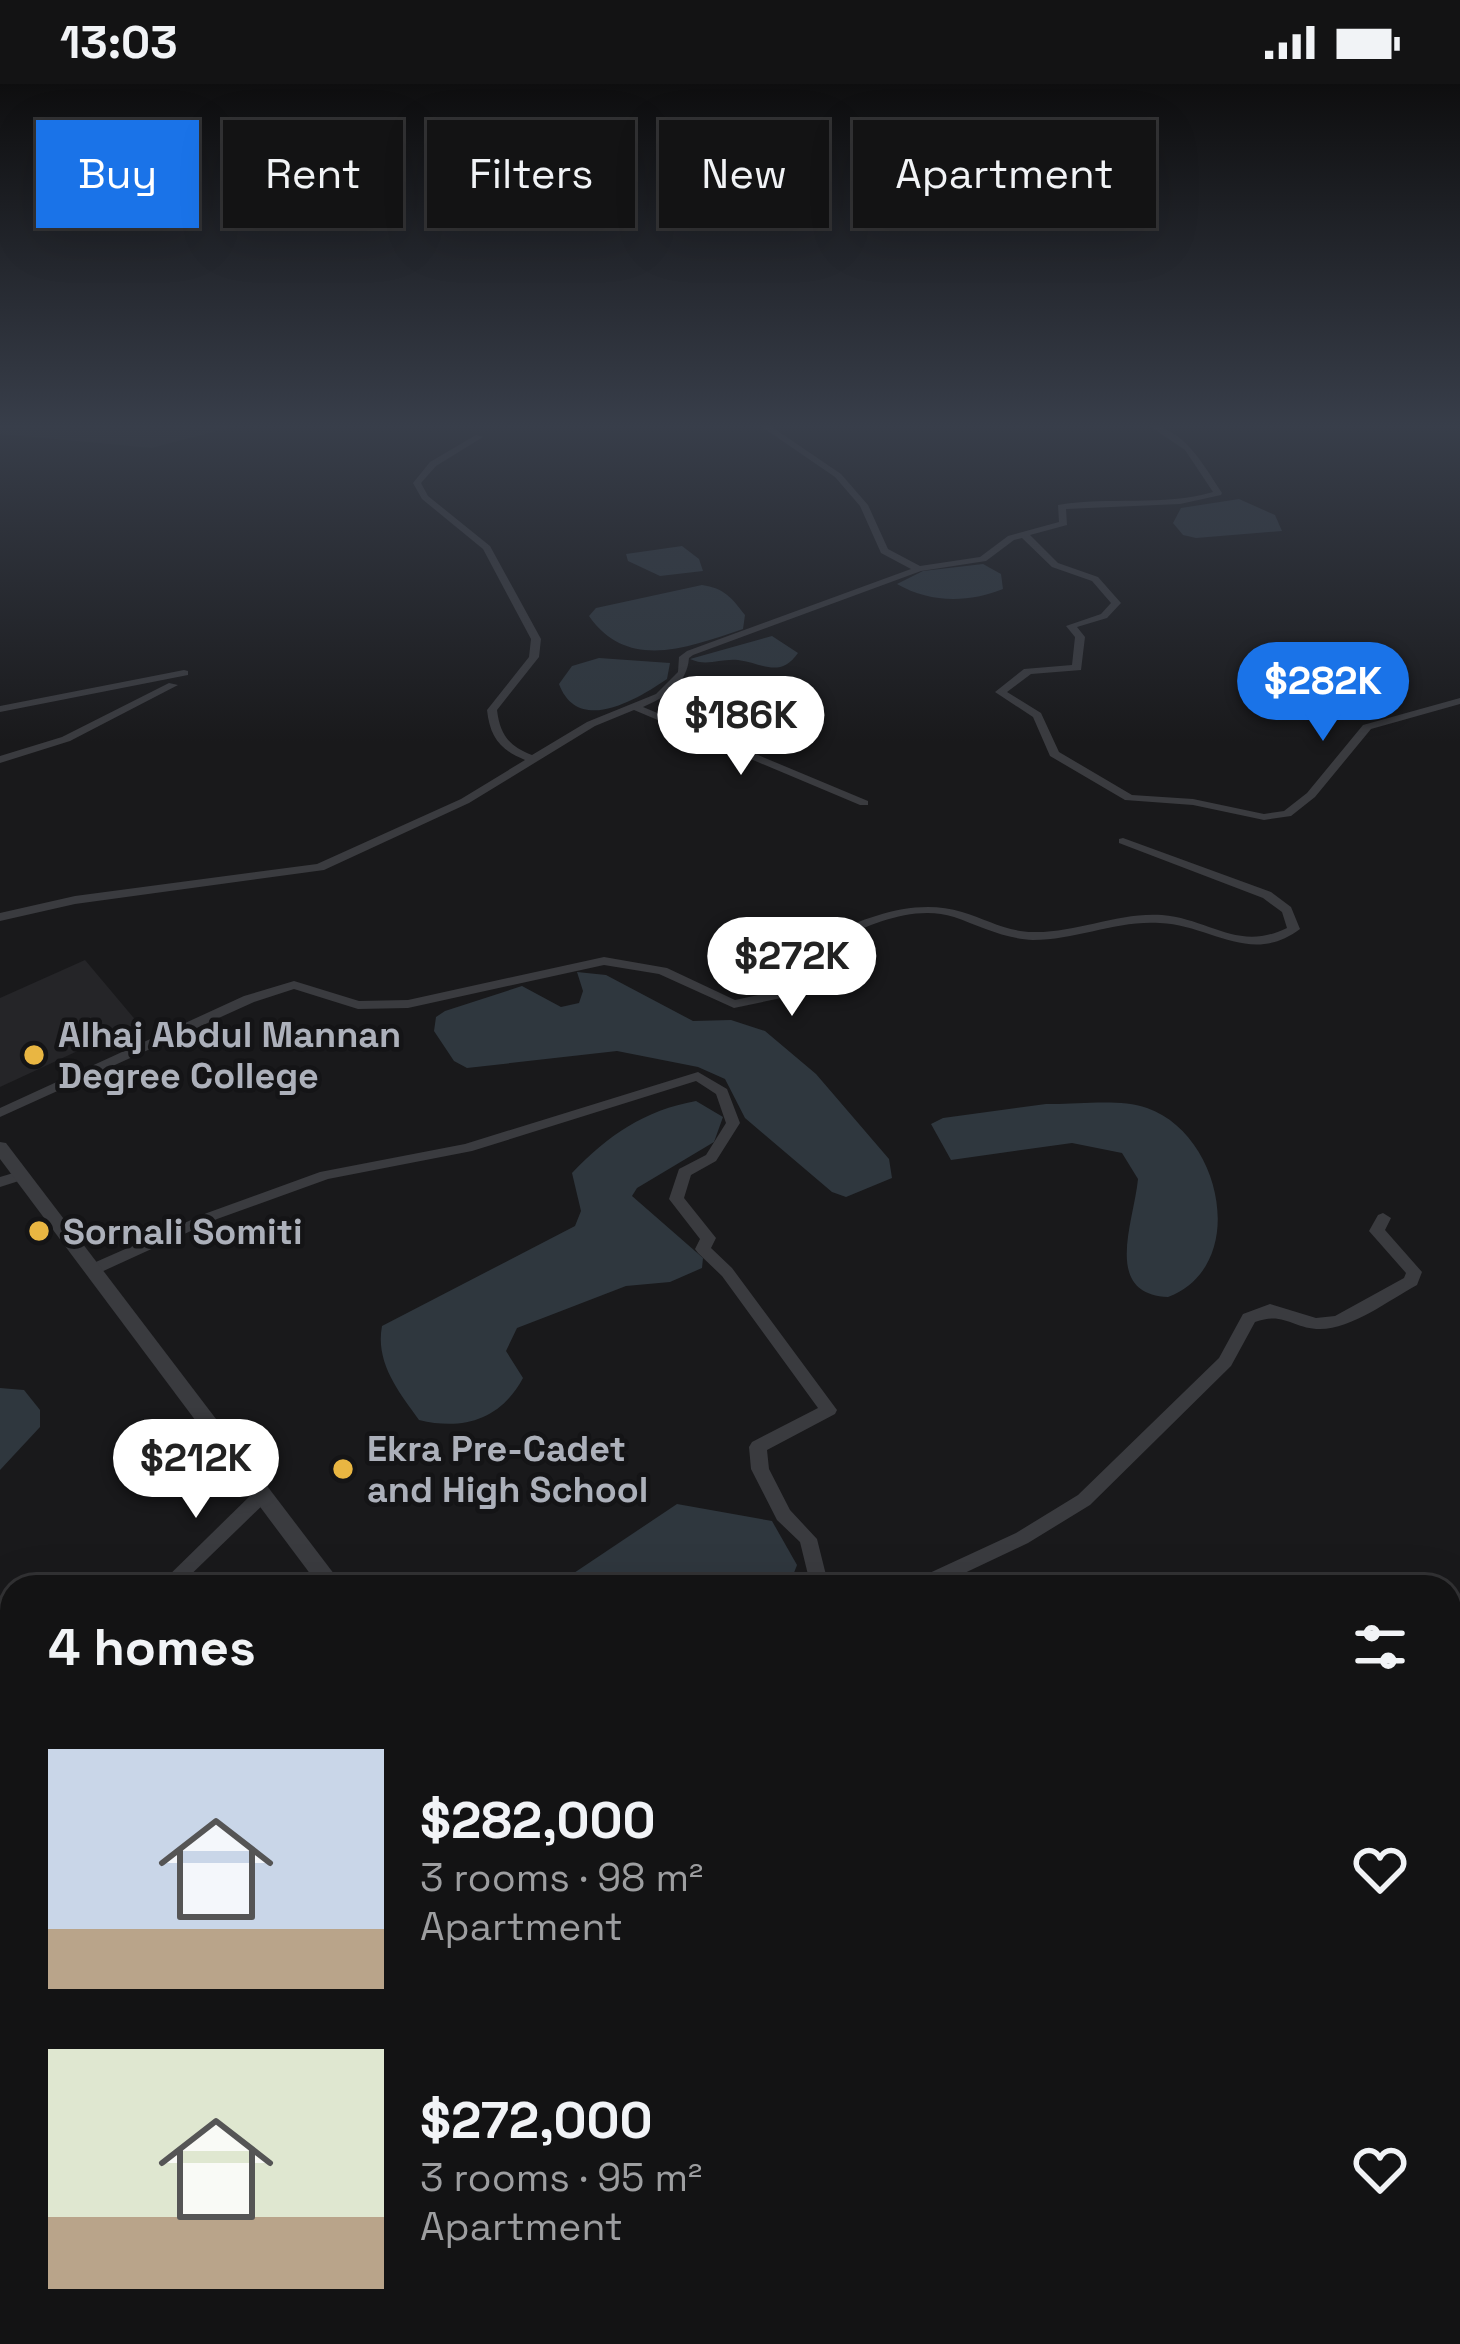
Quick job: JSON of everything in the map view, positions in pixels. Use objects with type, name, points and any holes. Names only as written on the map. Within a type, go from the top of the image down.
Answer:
[{"type":"street","points":[[466,530],[487,548],[536,639],[534,657],[492,710],[494,731],[503,747],[530,758]]},
{"type":"street","points":[[878,530],[884,550],[919,569]]},
{"type":"street","points":[[0,917],[98,897],[320,867],[445,812],[530,758],[635,706],[674,682],[690,652],[919,569],[983,559],[1039,530]]},
{"type":"street","points":[[1024,535],[1055,565],[1095,579],[1116,603],[1104,616],[1071,626],[1080,637],[1077,668],[1020,674],[1003,685],[1001,696],[1036,715],[1054,754],[1129,798],[1165,798],[1264,817],[1287,814],[1311,795],[1367,727],[1460,701]]},
{"type":"street","points":[[0,709],[184,673]]},
{"type":"street","points":[[0,760],[66,739],[173,686]]},
{"type":"street","points":[[635,706],[864,803]]},
{"type":"street","points":[[0,1112],[249,999],[294,986],[358,1005],[408,1004],[604,961],[662,971],[734,1004],[814,987],[844,965],[832,938],[923,910],[954,913],[1025,936],[1063,933],[1116,918],[1170,919],[1246,944],[1274,942],[1294,929],[1287,910],[1267,895],[1123,841]]},
{"type":"street","points":[[94,1270],[212,1216],[325,1175],[467,1148],[698,1076],[722,1093],[733,1123],[711,1158],[684,1172],[676,1199],[708,1238],[703,1249],[708,1257],[727,1272],[830,1410],[758,1447],[760,1469],[783,1515],[808,1539],[817,1575]]},
{"type":"street","points":[[0,1147],[10,1179],[94,1270],[324,1575]]},
{"type":"street","points":[[943,1575],[1022,1538],[1084,1500],[1225,1362],[1250,1318],[1270,1310],[1316,1324],[1339,1321],[1411,1281],[1414,1272],[1376,1231],[1383,1218]]},
{"type":"street","points":[[179,1575],[263,1494]]},
{"type":"shaded area","points":[[1179,530],[1282,531],[1196,538]]},
{"type":"shaded area","points":[[682,546],[699,559],[703,571],[660,576],[628,561],[626,554]]},
{"type":"shaded area","points":[[983,564],[1001,574],[1003,589],[949,599],[897,584],[923,571]]},
{"type":"shaded area","points":[[702,585],[731,599],[745,615],[743,629],[681,648],[641,649],[622,644],[589,616],[596,608]]},
{"type":"shaded area","points":[[772,636],[798,653],[791,661],[770,667],[738,660],[690,659]]},
{"type":"shaded area","points":[[599,658],[670,663],[667,679],[640,696],[608,708],[580,708],[559,684],[572,666]]},
{"type":"shaded area","name":"Alhaj Abdul Mannan Degree College","points":[[85,960],[138,1023],[0,1087],[0,998]]},
{"type":"shaded area","points":[[577,972],[606,975],[693,1021],[731,1020],[765,1031],[816,1074],[889,1159],[892,1178],[846,1197],[832,1192],[745,1118],[725,1079],[698,1067],[617,1051],[467,1068],[454,1061],[434,1031],[436,1017],[445,1011],[522,986],[561,1007],[579,1003],[583,991]]},
{"type":"shaded area","points":[[696,1101],[723,1117],[714,1142],[637,1188],[632,1196],[703,1258],[702,1268],[670,1282],[626,1286],[517,1328],[506,1351],[523,1378],[504,1403],[466,1422],[419,1420],[385,1365],[382,1326],[575,1226],[581,1211],[572,1173],[628,1126]]},
{"type":"shaded area","points":[[1046,1104],[1136,1105],[1173,1122],[1193,1144],[1208,1171],[1217,1230],[1210,1258],[1194,1281],[1168,1297],[1148,1293],[1135,1283],[1127,1253],[1138,1179],[1122,1153],[1072,1143],[951,1160],[931,1124],[943,1118]]},
{"type":"shaded area","points":[[0,1388],[24,1390],[40,1410],[40,1427],[0,1470]]},
{"type":"shaded area","points":[[677,1504],[772,1521],[797,1565],[793,1575],[571,1575]]},
{"type":"place","name":"Alhaj Abdul Mannan Degree College","points":[[34,1055]]},
{"type":"place","name":"Sornali Somiti","points":[[39,1231]]},
{"type":"place","name":"Ekra Pre-Cadet and High School","points":[[343,1469]]}]
